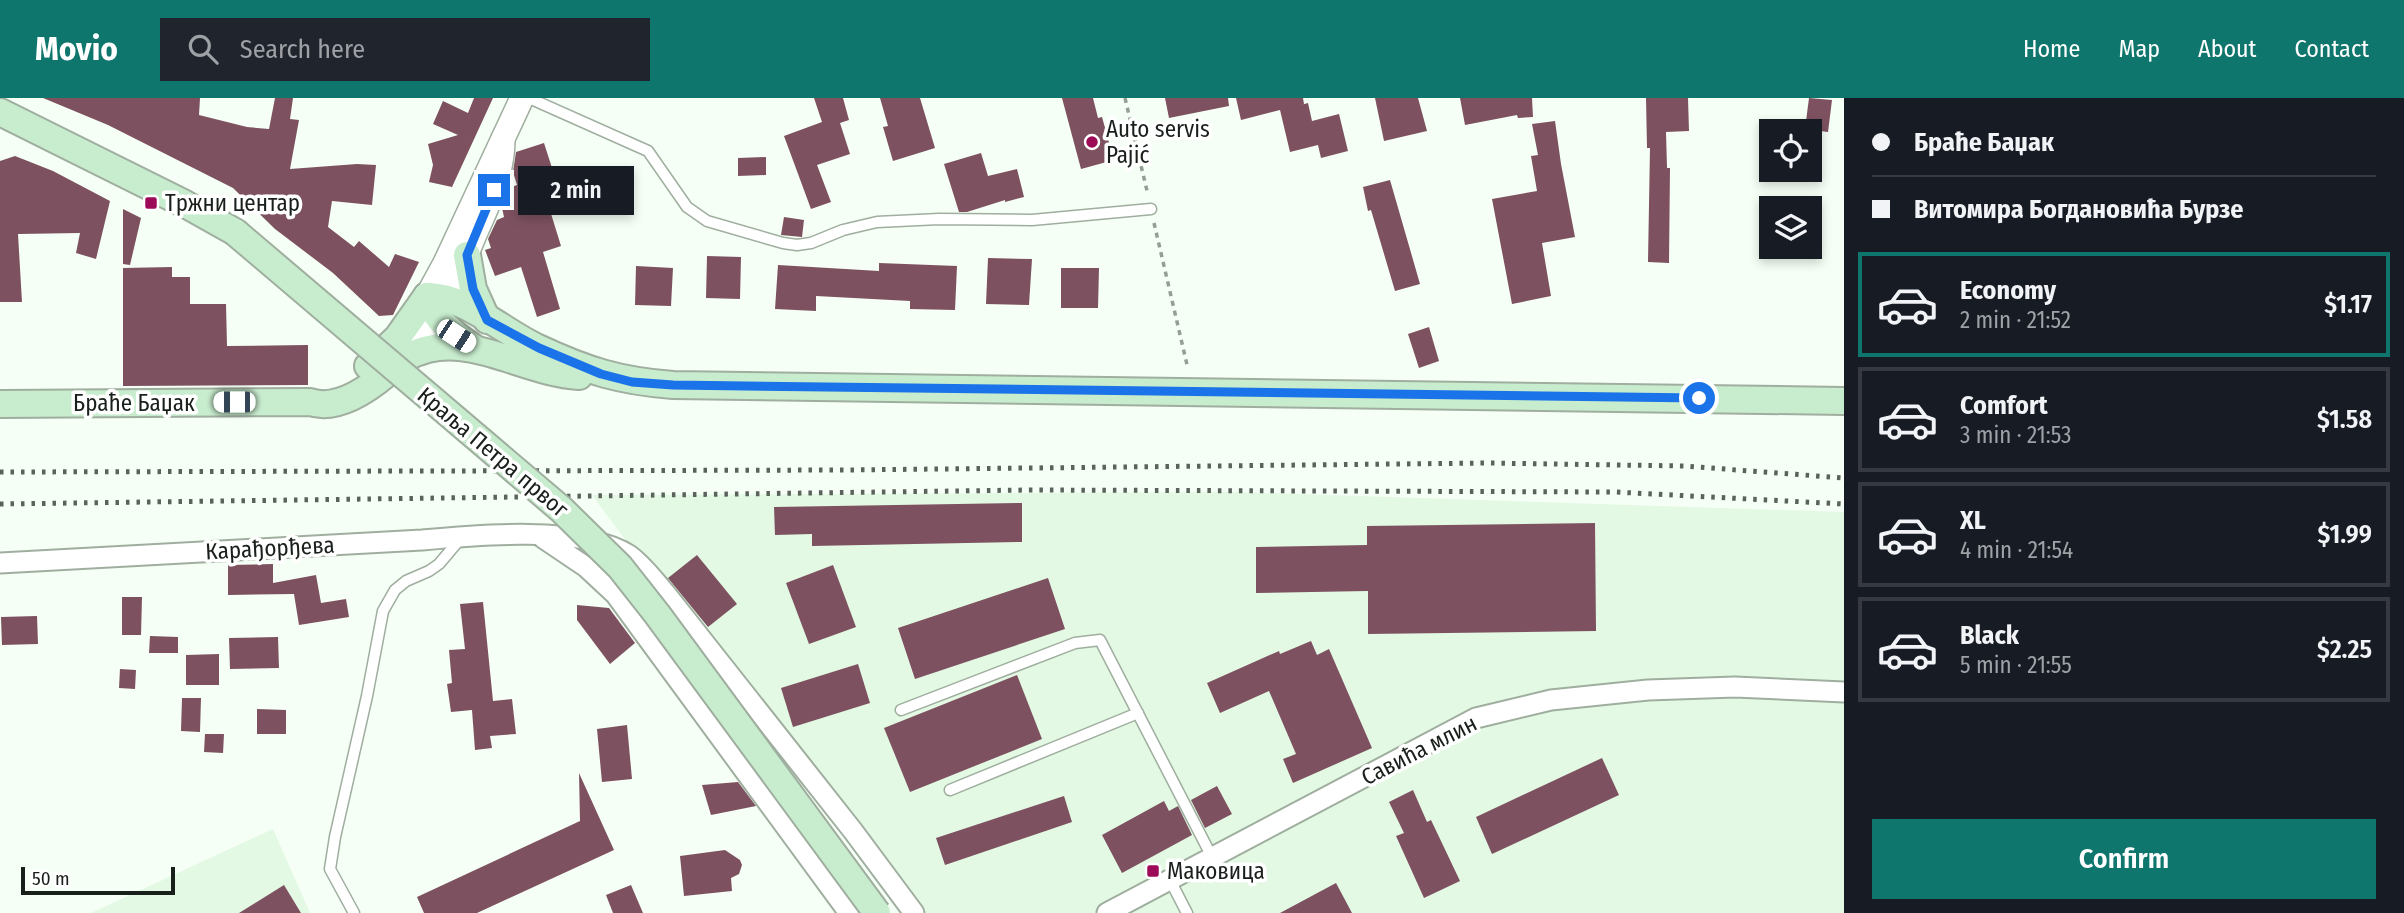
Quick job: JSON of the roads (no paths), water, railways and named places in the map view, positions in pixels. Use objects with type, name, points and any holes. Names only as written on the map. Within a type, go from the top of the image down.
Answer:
[{"type":"main road","name":"Краља Петра првог","points":[[2,109],[235,232],[562,510],[605,551],[645,598],[877,913]]},
{"type":"main road","points":[[467,255],[473,289],[487,320]]},
{"type":"main road","points":[[310,402],[361,372],[405,329],[437,304],[456,336],[477,350]]},
{"type":"main road","name":"Браће Баџак","points":[[437,304],[466,306],[539,348],[601,374],[632,382],[673,385],[1844,401]]},
{"type":"main road","name":"Браће Баџак","points":[[0,404],[324,404],[351,398],[373,385],[402,359],[442,346],[477,350],[563,375],[601,374]]},
{"type":"street","points":[[437,304],[445,263],[522,98]]},
{"type":"street","points":[[402,359],[467,255],[500,172],[503,139]]},
{"type":"street","name":"Карађорђева","points":[[0,563],[492,534],[570,538],[606,546],[639,563],[666,594],[853,831],[914,913]]},
{"type":"street","points":[[539,536],[580,562],[615,593],[849,913]]},
{"type":"street","name":"Савића млин","points":[[1107,913],[1476,718],[1551,700],[1648,690],[1735,687],[1844,692]]},
{"type":"lane","points":[[529,98],[648,151],[687,207],[707,220],[783,243],[811,243],[843,230],[877,222],[939,219],[1032,220],[1151,209]]},
{"type":"lane","points":[[354,913],[330,869],[383,611],[391,596],[406,580],[439,564],[463,536]]},
{"type":"lane","points":[[901,710],[1075,643],[1100,640],[1212,857]]},
{"type":"lane","points":[[950,790],[1138,713]]},
{"type":"lane","points":[[1170,880],[1187,913]]},
{"type":"railway","points":[[0,472],[847,470],[1487,463],[1684,466],[1844,478]]},
{"type":"railway","points":[[0,504],[1028,490],[1615,492],[1844,504]]},
{"type":"place","name":"Auto servis Pajić","points":[[1092,142]]},
{"type":"place","name":"Тржни центар","points":[[151,203]]},
{"type":"place","name":"Маковица","points":[[1153,871]]}]
